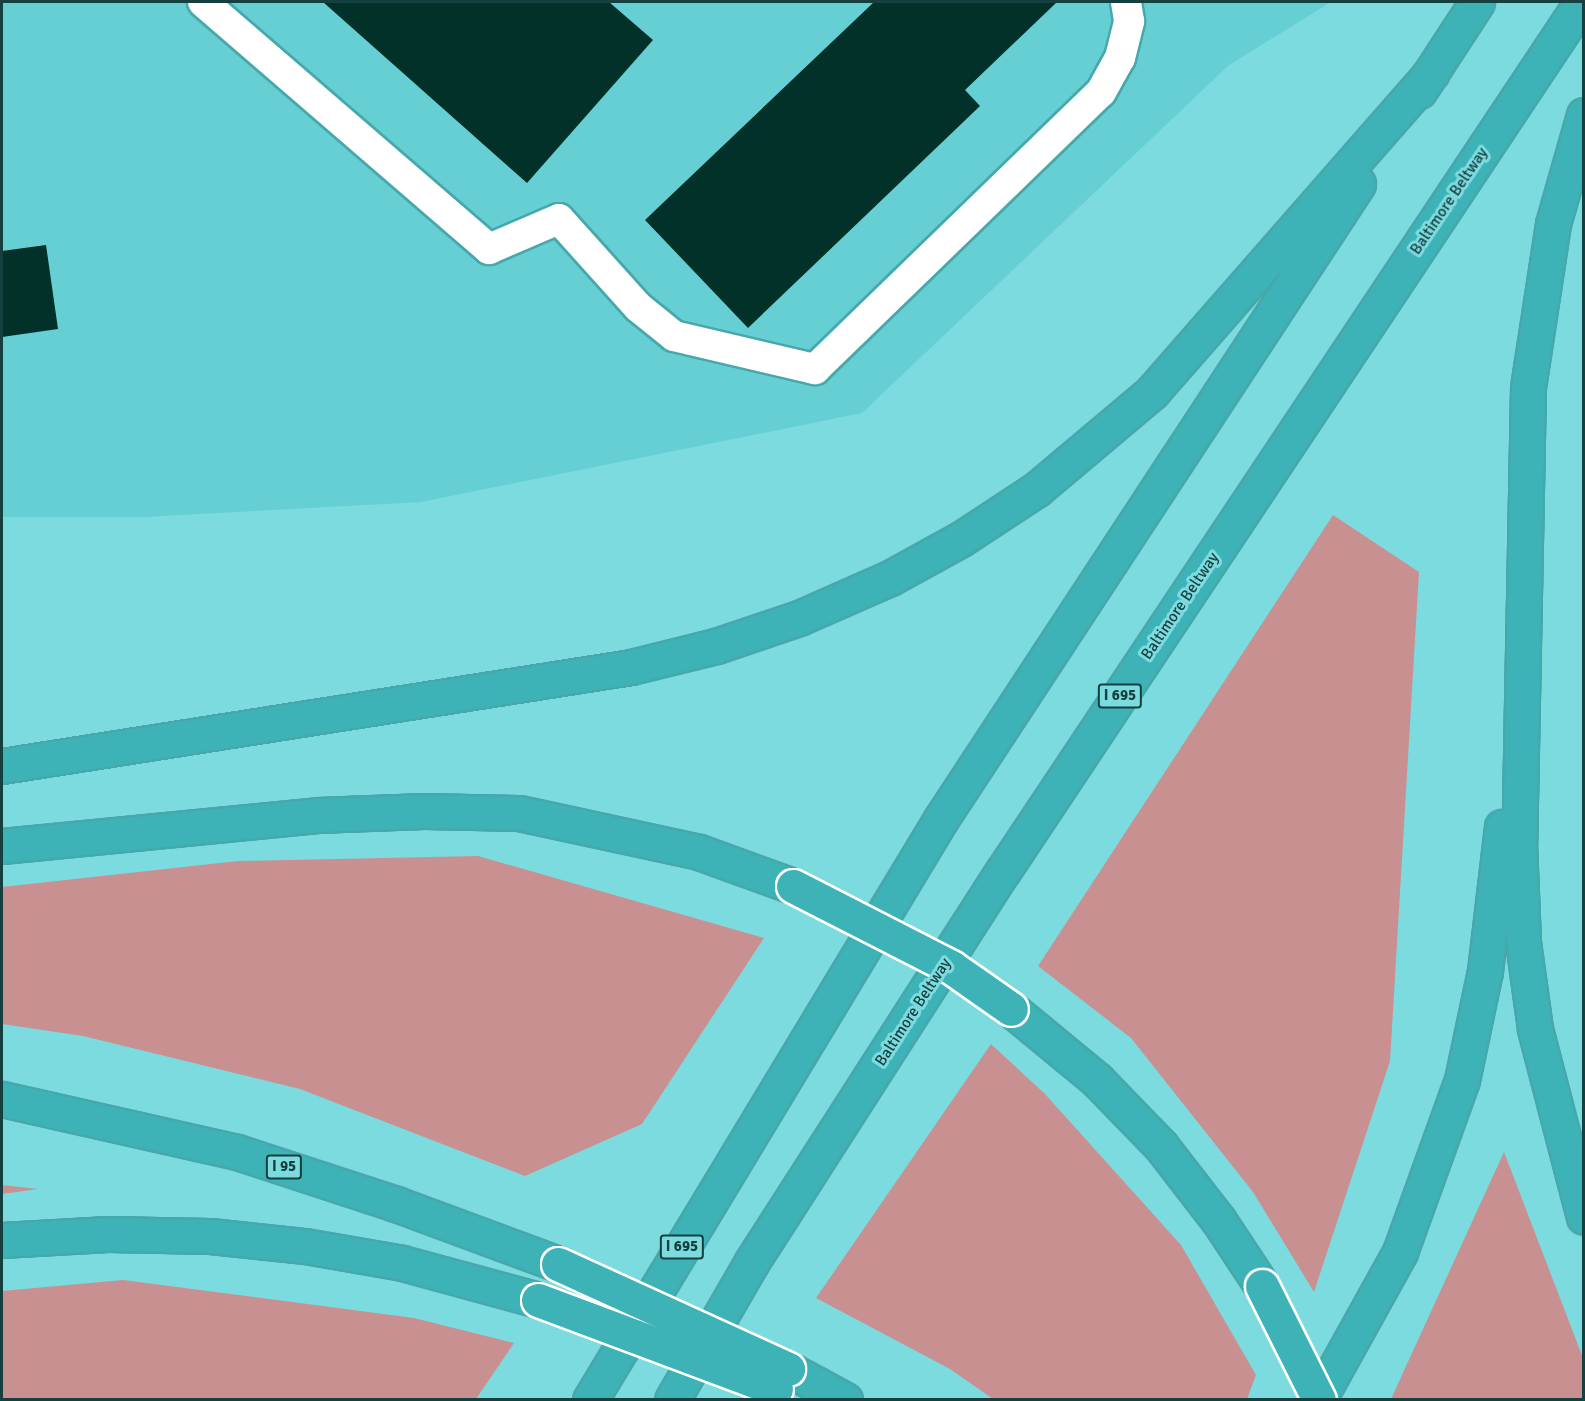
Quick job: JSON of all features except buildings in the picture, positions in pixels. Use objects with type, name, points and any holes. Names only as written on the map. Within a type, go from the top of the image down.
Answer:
[{"type":"highway","name":"I 695","points":[[590,1400],[941,819],[1477,2]]},
{"type":"highway","name":"Baltimore Beltway","points":[[672,1400],[751,1263],[1003,871],[1582,2]]},
{"type":"highway","points":[[2,766],[630,667],[716,646],[789,621],[890,578],[961,539],[1037,489],[1152,392],[1431,72]]},
{"type":"highway","points":[[1584,115],[1553,224],[1539,297],[1528,388],[1519,842],[1523,942],[1535,1029],[1584,1217]]},
{"type":"highway","points":[[1319,1400],[1400,1252],[1462,1080],[1485,971],[1500,842],[1525,478]]},
{"type":"highway","points":[[2,846],[317,815],[424,811],[519,813],[699,852],[793,886],[951,967],[1011,1009],[1097,1080],[1161,1146],[1219,1221],[1262,1287],[1319,1400]]},
{"type":"highway","name":"I 95","points":[[2,1099],[237,1152],[396,1204],[558,1264],[788,1386],[845,1400]]},
{"type":"highway","points":[[2,1240],[108,1234],[210,1236],[305,1246],[402,1263],[538,1300],[788,1386]]},
{"type":"lane","points":[[203,2],[489,249],[559,219],[638,308],[674,336],[815,369],[1101,92],[1120,58],[1129,21],[1126,2]]},
{"type":"shaded area","points":[[2,2],[1331,2],[1229,65],[862,413],[421,502],[144,517],[2,517]]},
{"type":"shaded area","points":[[1333,515],[1419,572],[1390,1061],[1314,1292],[1253,1192],[1131,1038],[1038,966]]},
{"type":"shaded area","points":[[478,856],[764,938],[642,1124],[525,1176],[300,1089],[83,1036],[2,1024],[2,887],[238,861]]},
{"type":"shaded area","points":[[991,1044],[1045,1094],[1181,1245],[1256,1375],[1247,1399],[993,1399],[950,1369],[816,1298]]},
{"type":"shaded area","points":[[1504,1152],[1583,1358],[1583,1399],[1391,1399]]},
{"type":"shaded area","points":[[2,1185],[38,1189],[2,1194]]},
{"type":"shaded area","points":[[123,1280],[414,1318],[514,1343],[476,1399],[2,1399],[2,1291]]}]
